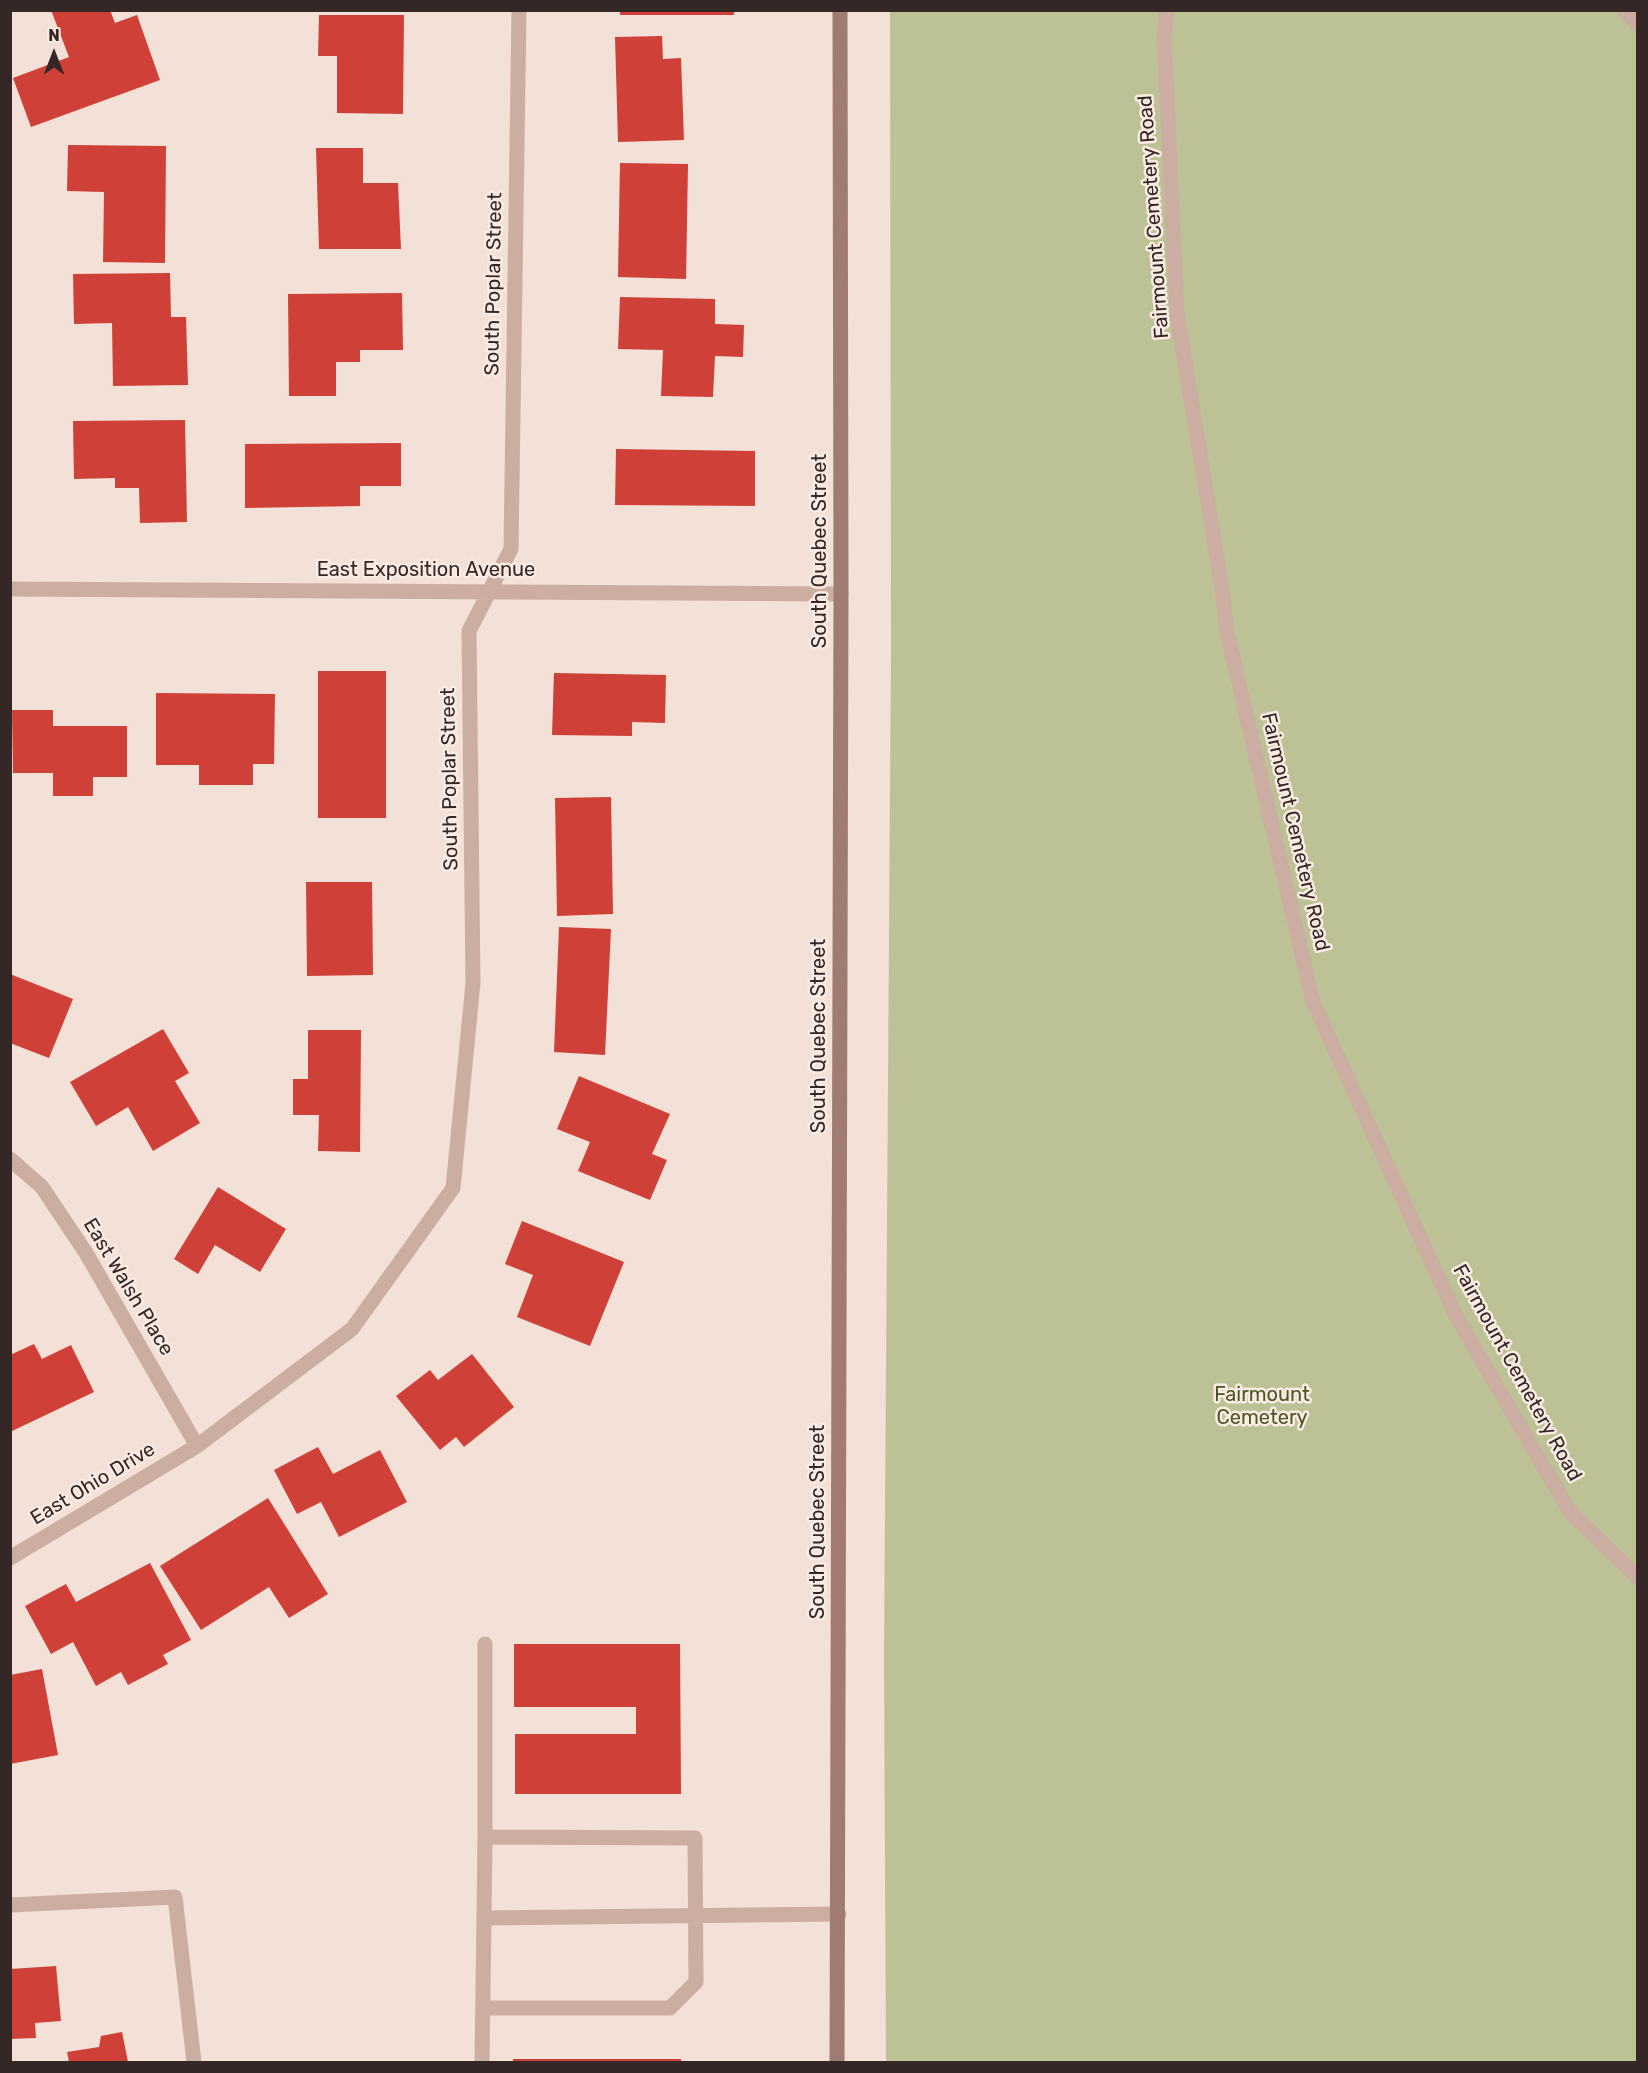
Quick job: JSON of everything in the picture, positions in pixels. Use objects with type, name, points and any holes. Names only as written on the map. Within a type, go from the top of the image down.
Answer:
[{"type":"main road","name":"South Quebec Street","points":[[837,2062],[841,594],[840,10]]},
{"type":"street","name":"South Poplar Street","points":[[197,1446],[352,1329],[453,1188],[473,983],[469,631],[511,549],[519,10]]},
{"type":"street","name":"Fairmount Cemetery Road","points":[[1167,10],[1164,36],[1177,313],[1227,632],[1313,1002],[1456,1316],[1570,1512],[1638,1578]]},
{"type":"street","points":[[1624,10],[1638,25]]},
{"type":"street","name":"East Exposition Avenue","points":[[10,589],[841,594]]},
{"type":"street","name":"East Walsh Place","points":[[10,1159],[42,1187],[86,1253],[197,1446]]},
{"type":"street","name":"East Ohio Drive","points":[[10,1558],[197,1446]]},
{"type":"street","points":[[482,2062],[485,1644]]},
{"type":"street","points":[[483,2008],[670,2008],[696,1982],[697,1915],[695,1838],[485,1837]]},
{"type":"street","points":[[10,1905],[175,1897],[194,2062]]},
{"type":"street","points":[[484,1918],[839,1914]]},
{"type":"green space","name":"Fairmount Cemetery","points":[[890,11],[1637,11],[1637,2062],[886,2062],[884,1656],[891,649]]},
{"type":"building","points":[[51,10],[110,10],[115,23],[137,15],[160,80],[31,127],[13,78],[69,57]]},
{"type":"building","points":[[620,10],[734,10],[734,15],[620,15]]},
{"type":"building","points":[[319,15],[404,15],[403,114],[337,113],[337,56],[318,56]]},
{"type":"building","points":[[662,36],[663,59],[681,58],[684,140],[618,142],[615,37]]},
{"type":"building","points":[[68,145],[166,146],[165,263],[103,262],[104,192],[67,191]]},
{"type":"building","points":[[316,148],[363,148],[363,183],[398,183],[401,249],[319,249]]},
{"type":"building","points":[[620,163],[688,164],[686,279],[618,277]]},
{"type":"building","points":[[170,273],[171,317],[186,317],[188,385],[113,386],[112,323],[74,324],[73,274]]},
{"type":"building","points":[[402,293],[403,350],[360,350],[360,362],[336,362],[336,396],[289,396],[288,294]]},
{"type":"building","points":[[620,297],[715,299],[715,324],[744,325],[743,357],[715,356],[713,397],[661,396],[663,350],[618,349]]},
{"type":"building","points":[[185,420],[187,522],[140,523],[139,488],[115,488],[115,478],[74,479],[73,421]]},
{"type":"building","points":[[401,443],[401,486],[360,486],[360,506],[245,508],[245,444]]},
{"type":"building","points":[[616,449],[755,451],[755,506],[615,505]]},
{"type":"building","points":[[318,671],[386,671],[386,818],[318,818]]},
{"type":"building","points":[[554,673],[666,675],[665,723],[632,722],[632,736],[552,735]]},
{"type":"building","points":[[156,693],[275,694],[274,764],[253,764],[253,785],[199,785],[199,765],[156,765]]},
{"type":"building","points":[[12,710],[53,710],[53,726],[127,726],[127,777],[93,777],[93,796],[53,796],[53,773],[13,773]]},
{"type":"building","points":[[611,797],[613,914],[557,916],[555,798]]},
{"type":"building","points":[[306,882],[372,882],[373,975],[307,976]]},
{"type":"building","points":[[559,927],[611,929],[605,1055],[554,1052]]},
{"type":"building","points":[[10,974],[73,999],[49,1058],[10,1043]]},
{"type":"building","points":[[163,1029],[189,1073],[175,1081],[200,1123],[153,1151],[128,1107],[96,1126],[70,1082]]},
{"type":"building","points":[[308,1030],[361,1030],[360,1152],[318,1151],[319,1115],[293,1115],[293,1079],[308,1079]]},
{"type":"building","points":[[579,1076],[670,1114],[652,1154],[667,1160],[650,1200],[578,1171],[590,1142],[557,1129]]},
{"type":"building","points":[[218,1187],[286,1229],[260,1272],[215,1245],[198,1274],[174,1259]]},
{"type":"building","points":[[522,1221],[624,1262],[590,1346],[517,1317],[533,1275],[505,1264]]},
{"type":"building","points":[[34,1344],[42,1359],[71,1345],[94,1392],[10,1432],[10,1355]]},
{"type":"building","points":[[472,1354],[514,1407],[464,1447],[456,1437],[440,1450],[396,1396],[430,1370],[438,1380]]},
{"type":"building","points":[[318,1447],[333,1474],[380,1450],[407,1502],[339,1537],[321,1502],[297,1514],[274,1470]]},
{"type":"building","points":[[268,1498],[328,1594],[289,1618],[269,1587],[201,1630],[160,1566]]},
{"type":"building","points":[[150,1563],[191,1640],[163,1655],[168,1664],[128,1685],[121,1672],[96,1686],[73,1642],[51,1654],[25,1606],[66,1584],[76,1602]]},
{"type":"building","points":[[514,1644],[680,1644],[681,1794],[515,1794],[515,1734],[636,1734],[636,1707],[514,1707]]},
{"type":"building","points":[[42,1669],[58,1755],[10,1764],[10,1675]]},
{"type":"building","points":[[56,1966],[61,2021],[35,2023],[36,2038],[10,2039],[10,1969]]},
{"type":"building","points":[[122,2032],[128,2062],[69,2062],[67,2052],[99,2047],[101,2036]]},
{"type":"building","points":[[513,2059],[681,2059],[681,2062],[513,2062]]}]
